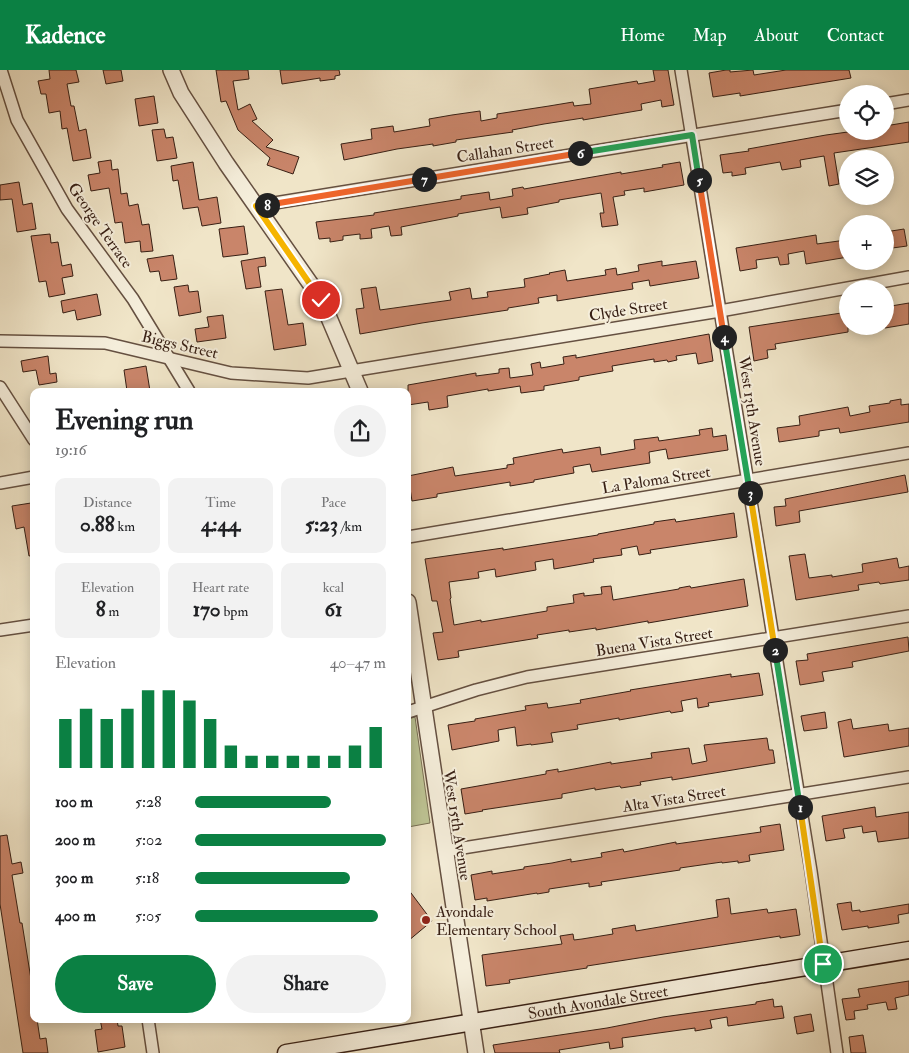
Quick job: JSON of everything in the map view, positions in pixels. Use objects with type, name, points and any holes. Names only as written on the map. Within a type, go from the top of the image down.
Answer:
[{"type":"main road","name":"South Avondale Street","points":[[286,1053],[909,950]]},
{"type":"street","name":"George Terrace","points":[[1,70],[17,120],[67,209],[132,299],[187,388]]},
{"type":"street","points":[[171,70],[181,93],[321,300],[359,388]]},
{"type":"street","name":"West 13th Avenue","points":[[681,70],[799,795],[837,1053]]},
{"type":"street","points":[[894,102],[909,100]]},
{"type":"street","name":"Callahan Street","points":[[256,206],[839,111]]},
{"type":"street","name":"Clyde Street","points":[[352,371],[720,311],[909,277]]},
{"type":"street","name":"Biggs Street","points":[[0,340],[105,343],[231,373],[308,378],[352,371]]},
{"type":"street","points":[[0,387],[30,434]]},
{"type":"street","name":"La Paloma Street","points":[[411,536],[909,453]]},
{"type":"street","points":[[0,483],[30,478]]},
{"type":"street","name":"Buena Vista Street","points":[[411,711],[476,690],[526,677],[909,616]]},
{"type":"street","name":"West 15th Avenue","points":[[411,623],[476,1053]]},
{"type":"street","points":[[0,630],[30,625]]},
{"type":"street","name":"Alta Vista Street","points":[[444,851],[909,777]]},
{"type":"street","points":[[149,1023],[153,1053]]},
{"type":"green space","points":[[415,717],[430,823],[411,826],[411,718]]},
{"type":"building","points":[[49,70],[76,70],[79,82],[67,84],[71,106],[74,106],[79,131],[86,129],[91,158],[73,161],[67,128],[62,129],[60,111],[49,113],[46,94],[41,94],[38,81],[50,79]]},
{"type":"building","points":[[103,70],[121,70],[123,81],[106,84]]},
{"type":"building","points":[[216,70],[248,70],[249,79],[233,81],[238,110],[250,104],[257,119],[252,121],[273,140],[266,147],[299,157],[293,174],[267,165],[270,158],[238,130],[226,101],[221,102]]},
{"type":"building","points":[[280,70],[339,70],[340,75],[335,76],[335,79],[320,81],[320,78],[282,84]]},
{"type":"building","points":[[653,70],[668,70],[674,105],[662,107],[661,100],[641,104],[642,110],[583,120],[583,118],[544,124],[512,130],[513,132],[456,140],[456,142],[433,146],[433,144],[397,149],[344,160],[341,144],[372,139],[371,129],[393,126],[394,132],[430,126],[429,119],[480,111],[481,121],[497,118],[497,114],[573,102],[574,106],[591,104],[589,89],[637,81],[638,84],[655,81]]},
{"type":"building","points":[[730,70],[730,72],[753,70],[754,75],[786,70],[849,70],[851,78],[740,96],[740,93],[713,97],[709,73]]},
{"type":"building","points":[[154,96],[158,123],[139,126],[135,99]]},
{"type":"building","points":[[909,122],[909,142],[854,150],[839,150],[839,152],[834,153],[839,184],[829,186],[824,156],[800,160],[801,167],[782,170],[780,162],[745,168],[746,174],[732,176],[732,172],[723,173],[720,155],[839,133],[839,140],[894,140],[894,124]]},
{"type":"building","points":[[164,129],[166,138],[173,137],[177,158],[157,161],[152,130]]},
{"type":"building","points":[[111,160],[112,170],[118,169],[121,194],[127,193],[129,206],[138,204],[142,225],[149,224],[153,251],[141,252],[140,241],[125,243],[122,222],[115,223],[109,188],[91,191],[88,175],[100,173],[98,162]]},
{"type":"building","points":[[193,162],[199,200],[217,197],[221,223],[202,226],[198,207],[183,209],[178,180],[173,181],[171,166]]},
{"type":"building","points":[[680,162],[684,185],[644,192],[644,188],[624,191],[625,195],[613,197],[618,225],[602,227],[600,213],[604,213],[601,193],[527,208],[528,214],[502,218],[500,207],[458,214],[458,216],[401,227],[402,235],[391,236],[389,226],[371,229],[372,238],[360,239],[360,234],[343,236],[343,240],[330,242],[330,238],[319,239],[316,222],[374,215],[374,213],[461,199],[461,196],[489,192],[490,200],[513,196],[512,189],[523,187],[524,189],[621,172],[621,174],[663,167],[662,165]]},
{"type":"building","points":[[19,182],[23,205],[32,203],[36,229],[17,232],[12,199],[0,200],[0,185]]},
{"type":"building","points":[[244,226],[248,254],[223,257],[219,229]]},
{"type":"building","points":[[904,229],[907,246],[894,248],[894,231]]},
{"type":"building","points":[[50,234],[51,243],[58,242],[62,266],[71,264],[73,276],[62,278],[65,294],[49,297],[46,281],[39,282],[31,236]]},
{"type":"building","points":[[816,235],[817,244],[839,241],[839,258],[806,264],[804,251],[788,254],[789,264],[780,265],[778,257],[756,260],[757,268],[740,271],[736,248]]},
{"type":"building","points":[[173,255],[177,279],[161,281],[159,271],[150,272],[147,259]]},
{"type":"building","points":[[265,257],[266,266],[258,267],[261,287],[246,289],[241,261]]},
{"type":"building","points":[[662,261],[662,266],[696,261],[699,278],[650,286],[649,280],[632,283],[633,289],[557,301],[557,295],[538,298],[539,303],[508,308],[508,310],[360,334],[356,309],[364,308],[361,289],[376,287],[380,310],[451,300],[449,292],[470,288],[472,299],[488,297],[487,292],[525,287],[524,279],[565,270],[567,281],[606,275],[605,270],[616,268],[617,275],[639,271],[638,265]]},
{"type":"building","points":[[188,285],[189,292],[198,291],[201,312],[179,316],[174,287]]},
{"type":"building","points":[[282,289],[288,325],[303,323],[306,345],[274,350],[265,291]]},
{"type":"building","points":[[97,294],[101,315],[77,320],[75,310],[63,313],[61,301]]},
{"type":"building","points":[[909,303],[909,324],[894,326],[894,306]]},
{"type":"building","points":[[839,313],[839,333],[775,344],[776,349],[767,350],[768,358],[754,361],[749,327]]},
{"type":"building","points":[[223,315],[226,338],[197,342],[195,329],[209,327],[207,317]]},
{"type":"building","points":[[709,334],[713,361],[698,364],[696,353],[676,356],[677,360],[668,362],[667,360],[654,362],[654,359],[612,366],[613,371],[579,377],[579,380],[544,386],[544,390],[521,393],[520,386],[447,396],[448,407],[429,410],[428,402],[411,405],[411,388],[408,388],[408,385],[476,373],[476,376],[499,373],[499,369],[509,368],[510,378],[533,375],[531,364],[540,362],[541,368],[564,364],[563,357],[576,355],[576,358]]},
{"type":"building","points":[[48,356],[50,374],[56,373],[57,382],[39,385],[36,370],[23,372],[21,361]]},
{"type":"building","points":[[146,366],[150,388],[127,388],[124,370]]},
{"type":"building","points":[[901,399],[901,405],[909,404],[909,422],[840,433],[839,428],[819,431],[819,436],[779,442],[777,428],[800,425],[799,416],[848,407],[850,416],[870,412],[869,406],[890,403],[890,401]]},
{"type":"building","points":[[712,428],[713,437],[726,435],[728,450],[668,459],[666,449],[649,452],[650,463],[592,472],[590,464],[573,467],[574,473],[534,480],[534,482],[510,486],[510,482],[437,494],[437,497],[412,501],[411,475],[453,467],[455,476],[507,468],[507,465],[514,464],[513,458],[562,449],[563,453],[600,447],[601,455],[635,449],[634,440],[658,437],[659,441],[700,435],[699,430]]},
{"type":"building","points":[[905,475],[908,492],[799,511],[800,522],[776,526],[774,507],[786,506],[785,499]]},
{"type":"building","points":[[30,503],[30,556],[24,527],[16,529],[12,506]]},
{"type":"building","points":[[734,513],[737,537],[650,550],[651,553],[639,555],[637,546],[621,549],[622,555],[593,559],[594,562],[554,569],[553,559],[535,562],[536,570],[496,577],[495,569],[478,572],[479,578],[449,582],[450,599],[454,625],[547,611],[547,607],[574,603],[573,595],[584,593],[584,596],[602,594],[601,587],[611,586],[613,600],[690,586],[691,588],[744,579],[748,606],[648,623],[648,621],[596,630],[596,628],[569,632],[569,630],[537,635],[538,638],[458,651],[459,657],[438,660],[433,633],[443,632],[437,601],[432,601],[425,559],[503,548],[503,550],[598,535],[654,524],[654,522],[675,519],[676,522]]},
{"type":"building","points":[[805,554],[809,578],[832,575],[832,577],[863,572],[862,564],[897,558],[899,568],[909,566],[909,580],[858,585],[859,590],[796,600],[789,556]]},
{"type":"building","points":[[908,637],[909,651],[852,662],[853,667],[822,672],[824,681],[800,685],[796,661],[808,660],[807,654]]},
{"type":"building","points":[[759,673],[763,695],[708,703],[709,706],[698,708],[697,698],[681,701],[683,711],[671,713],[670,711],[577,725],[578,729],[551,733],[553,742],[531,745],[517,746],[515,727],[498,730],[499,741],[452,750],[448,725],[526,710],[525,706],[547,703],[548,708],[581,703],[580,700],[630,690],[731,674],[731,677]]},
{"type":"building","points":[[825,712],[827,728],[804,731],[801,716]]},
{"type":"building","points":[[851,719],[853,729],[888,724],[889,731],[909,728],[909,746],[844,757],[838,722]]},
{"type":"building","points":[[767,738],[769,750],[773,750],[775,763],[672,780],[672,777],[640,782],[641,785],[621,788],[620,786],[595,790],[595,788],[562,794],[562,798],[465,814],[461,789],[546,774],[546,771],[558,769],[558,772],[611,762],[611,764],[652,758],[651,753],[689,748],[692,764],[707,761],[704,745]]},
{"type":"building","points":[[875,807],[876,817],[909,812],[909,838],[878,842],[876,831],[863,833],[862,826],[843,829],[845,838],[826,841],[822,816]]},
{"type":"building","points":[[780,824],[784,850],[749,855],[750,861],[738,863],[738,861],[722,862],[680,868],[680,870],[601,882],[602,885],[589,887],[589,883],[549,889],[549,892],[537,894],[487,901],[487,898],[475,900],[471,875],[492,871],[492,874],[524,869],[524,867],[571,859],[571,862],[602,857],[601,853],[623,849],[624,852],[676,842],[676,844],[761,832],[760,827]]},
{"type":"building","points":[[7,835],[12,864],[21,862],[23,873],[12,875],[30,973],[30,1023],[38,1023],[40,1039],[46,1038],[48,1053],[23,1053],[0,904],[0,836]]},
{"type":"building","points":[[411,893],[432,921],[411,938]]},
{"type":"building","points":[[729,898],[731,914],[767,909],[768,913],[796,909],[800,935],[780,938],[780,936],[587,966],[587,968],[509,980],[510,983],[486,986],[482,955],[562,944],[560,936],[573,934],[574,940],[613,934],[612,929],[635,925],[636,931],[718,917],[716,900]]},
{"type":"building","points":[[851,902],[852,911],[860,910],[860,912],[909,904],[909,913],[898,915],[899,923],[842,930],[837,904]]},
{"type":"building","points":[[909,981],[909,995],[895,998],[897,1009],[888,1010],[886,1002],[867,1005],[868,1009],[854,1011],[855,1019],[846,1020],[842,999],[860,997],[858,989]]},
{"type":"building","points":[[773,999],[774,1007],[782,1006],[784,1018],[728,1026],[727,1017],[710,1020],[712,1028],[695,1031],[695,1028],[622,1038],[623,1047],[610,1049],[609,1042],[559,1050],[560,1053],[495,1053],[493,1045],[756,1004],[756,1002]]},
{"type":"building","points":[[811,1014],[814,1031],[797,1034],[794,1017]]},
{"type":"building","points":[[101,1023],[118,1023],[118,1026],[122,1026],[125,1047],[98,1052],[95,1030],[102,1029]]},
{"type":"building","points":[[863,1035],[866,1053],[851,1053],[849,1037]]},
{"type":"place","name":"Avondale Elementary School","points":[[426,920]]},
{"type":"route","points":[[321,300],[256,206],[692,135],[811,871],[823,964]]}]
